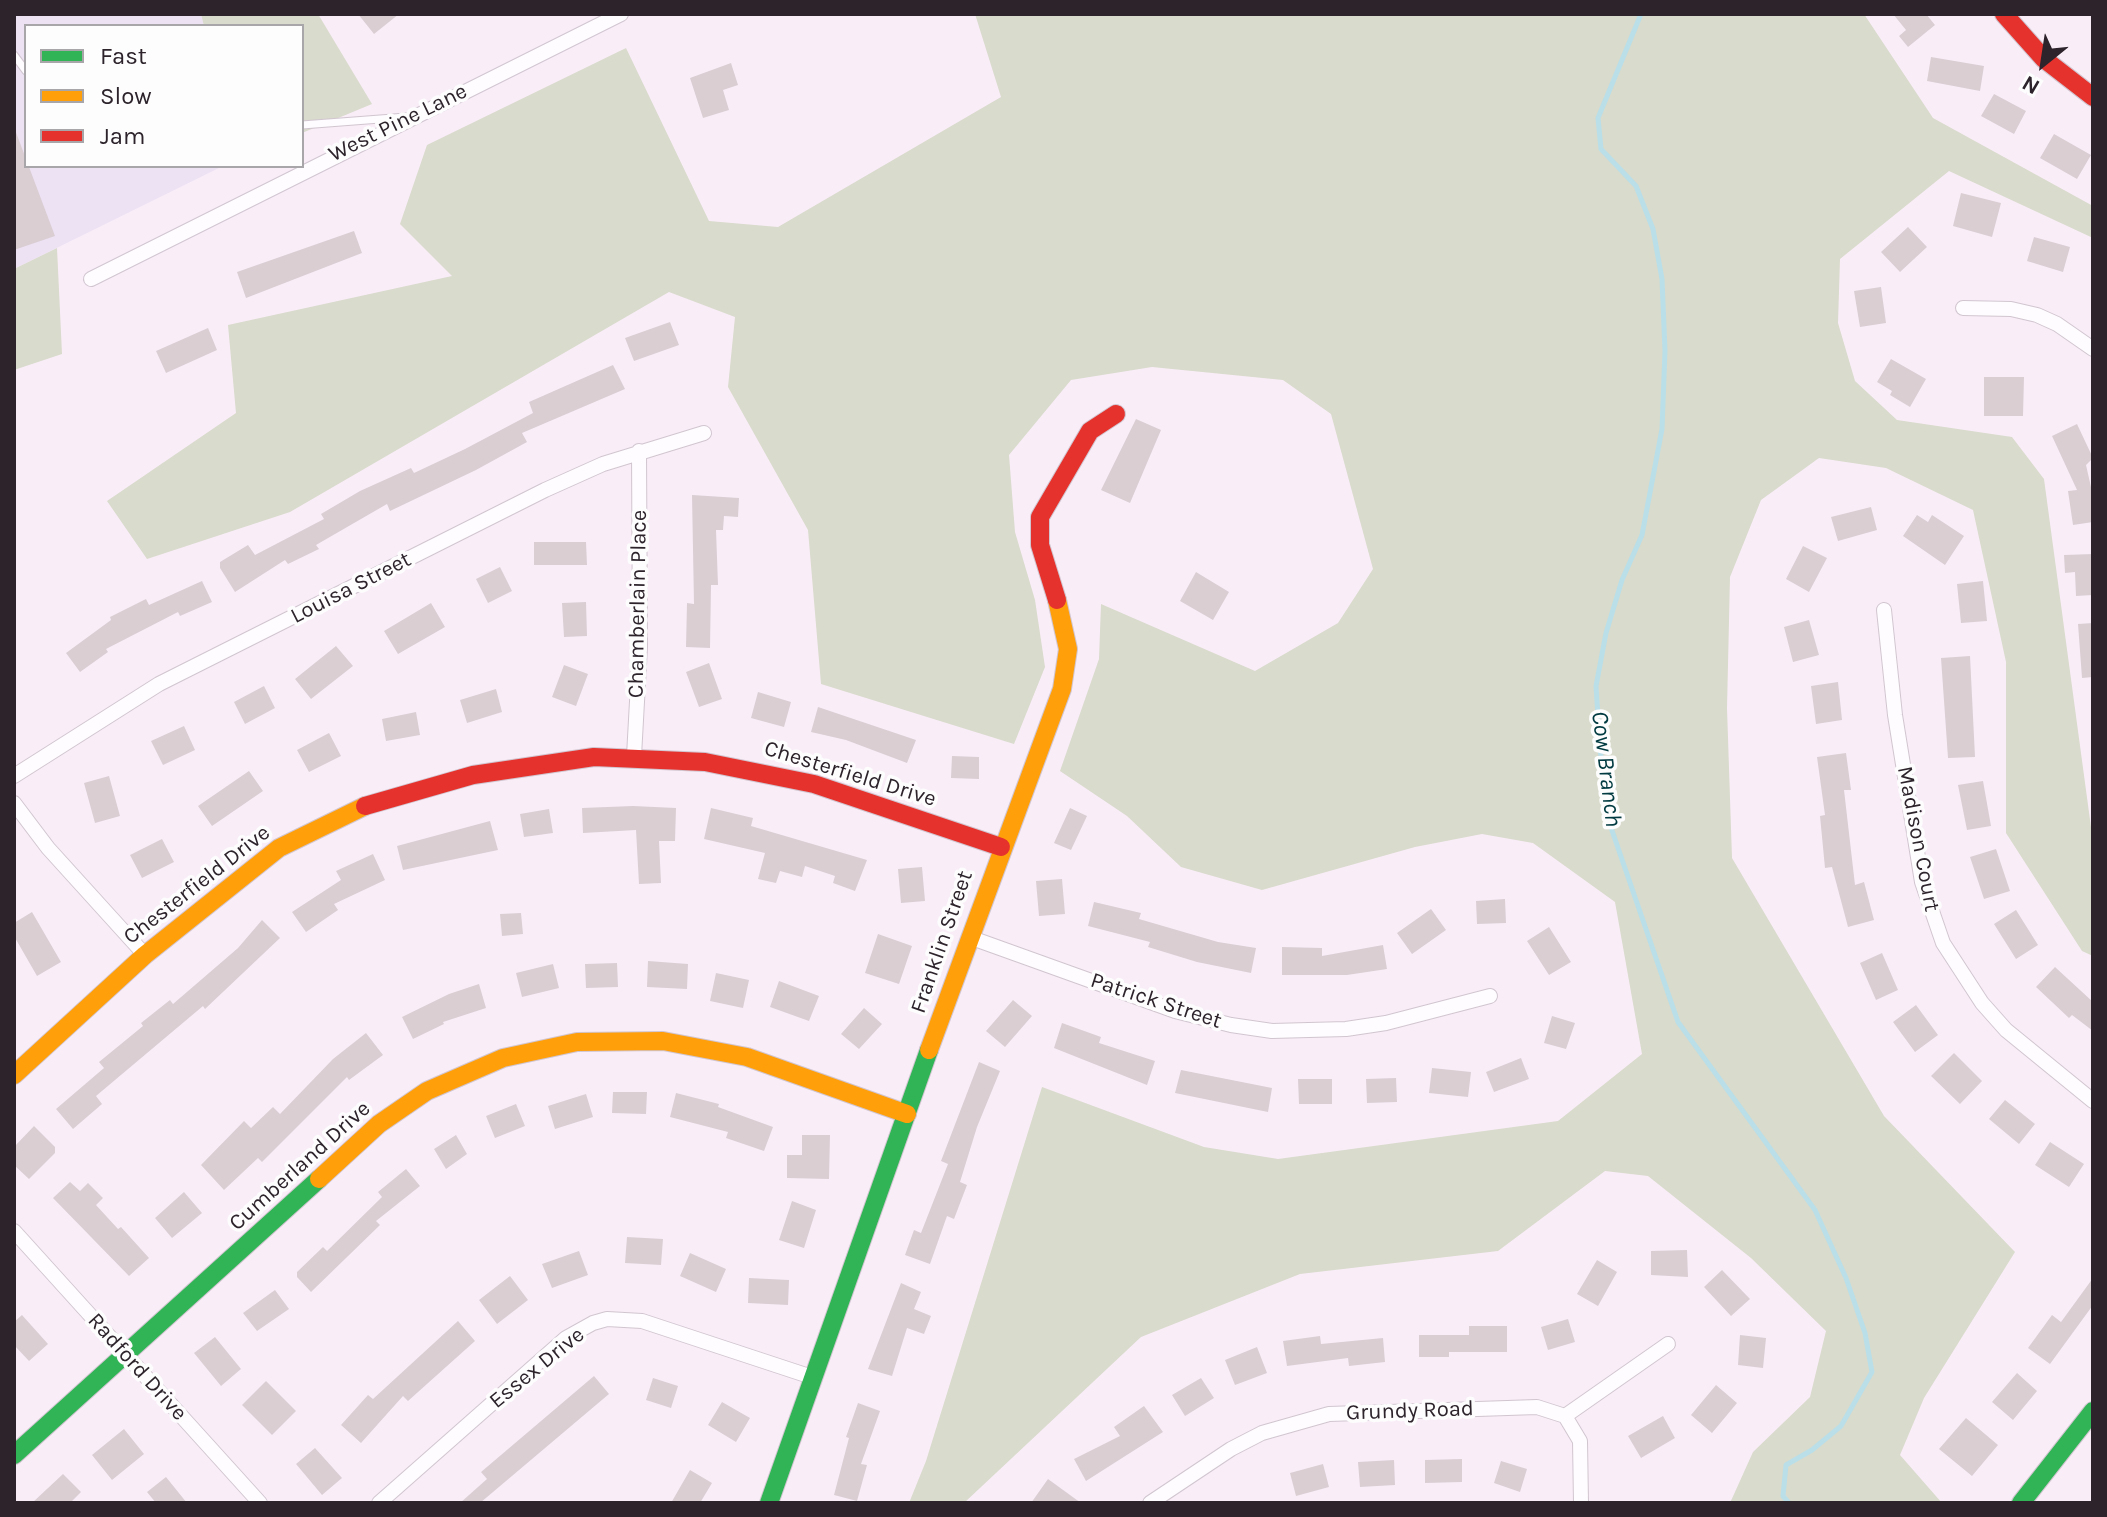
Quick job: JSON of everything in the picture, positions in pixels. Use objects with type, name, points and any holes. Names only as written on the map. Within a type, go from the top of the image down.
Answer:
[{"type":"street","name":"West Pine Lane","points":[[91,279],[408,117],[621,14]]},
{"type":"street","points":[[2004,14],[2044,59],[2093,97]]},
{"type":"street","points":[[1963,308],[2011,309],[2037,315],[2069,330],[2093,349]]},
{"type":"street","name":"Franklin Street","points":[[769,1503],[1066,671],[1065,626],[1040,545],[1040,517],[1090,431],[1116,414]]},
{"type":"street","name":"Louisa Street","points":[[14,776],[159,684],[545,490],[639,451],[704,433]]},
{"type":"street","name":"Chamberlain Place","points":[[634,756],[640,647],[639,451]]},
{"type":"street","name":"Madison Court","points":[[1884,610],[1895,715],[1922,882],[1943,943],[1960,974],[2006,1030],[2093,1101]]},
{"type":"street","name":"Chesterfield Drive","points":[[14,1075],[145,955],[279,848],[361,807],[405,792],[503,769],[594,757],[634,756],[705,762],[814,784],[1001,847]]},
{"type":"street","points":[[14,803],[48,848],[145,955]]},
{"type":"street","name":"Patrick Street","points":[[969,937],[1175,1011],[1231,1025],[1272,1031],[1346,1029],[1490,996]]},
{"type":"street","name":"Cumberland Drive","points":[[14,1455],[379,1124],[427,1091],[503,1058],[577,1042],[663,1041],[747,1057],[907,1114]]},
{"type":"street","name":"Radford Drive","points":[[14,1231],[260,1503]]},
{"type":"street","name":"Essex Drive","points":[[379,1503],[566,1338],[593,1323],[607,1319],[642,1321],[815,1378]]},
{"type":"street","points":[[1581,1503],[1580,1441],[1565,1416],[1668,1344]]},
{"type":"street","name":"Grundy Road","points":[[1150,1503],[1231,1449],[1262,1433],[1329,1414],[1537,1407],[1565,1416]]},
{"type":"street","points":[[2021,1503],[2093,1411]]},
{"type":"lane","points":[[304,125],[408,117]]},
{"type":"shaded area","points":[[14,14],[201,14],[204,24],[24,24],[24,168],[219,168],[14,269]]},
{"type":"shaded area","points":[[201,14],[318,14],[372,104],[304,132],[304,24],[204,24]]},
{"type":"shaded area","points":[[975,14],[1864,14],[1933,118],[2093,206],[2093,238],[1949,171],[1840,259],[1838,323],[1855,381],[1897,420],[2012,437],[2044,479],[2093,842],[2093,956],[2082,951],[2006,833],[2006,662],[1973,510],[1886,468],[1819,458],[1761,500],[1730,577],[1727,708],[1732,858],[1884,1116],[2015,1252],[1924,1398],[1900,1455],[1942,1503],[1730,1503],[1753,1452],[1810,1397],[1826,1331],[1751,1258],[1648,1176],[1605,1171],[1498,1251],[1300,1274],[1141,1337],[964,1503],[909,1503],[926,1461],[1042,1087],[1204,1147],[1278,1159],[1558,1121],[1642,1054],[1615,902],[1533,843],[1482,834],[1415,847],[1262,890],[1181,867],[1127,816],[1060,771],[1099,659],[1101,604],[1255,671],[1338,623],[1373,569],[1331,414],[1283,380],[1152,367],[1071,380],[1009,455],[1015,532],[1035,600],[1045,667],[1014,744],[821,684],[808,530],[728,387],[735,317],[669,292],[290,512],[147,559],[107,501],[236,413],[228,325],[452,276],[400,224],[427,145],[626,48],[709,221],[778,227],[1001,97]]},
{"type":"shaded area","points":[[57,248],[62,354],[14,370],[14,269]]},
{"type":"building","points":[[358,14],[399,14],[374,34]]},
{"type":"building","points":[[1893,14],[1926,14],[1935,25],[1908,47],[1899,36],[1906,30]]},
{"type":"building","points":[[1931,57],[1984,66],[1980,91],[1927,81]]},
{"type":"building","points":[[731,63],[738,85],[723,90],[729,110],[703,118],[690,78]]},
{"type":"building","points":[[1994,94],[2026,111],[2014,134],[1981,116]]},
{"type":"building","points":[[14,127],[24,154],[24,168],[29,168],[55,236],[14,250]]},
{"type":"building","points":[[2054,134],[2091,155],[2077,179],[2040,158]]},
{"type":"building","points":[[1961,193],[2001,203],[1992,237],[1953,226]]},
{"type":"building","points":[[1908,227],[1927,247],[1900,272],[1881,252]]},
{"type":"building","points":[[354,231],[362,253],[246,298],[237,272]]},
{"type":"building","points":[[2034,237],[2070,247],[2063,272],[2027,261]]},
{"type":"building","points":[[1881,287],[1886,323],[1860,327],[1854,291]]},
{"type":"building","points":[[670,322],[679,345],[634,361],[625,338]]},
{"type":"building","points":[[208,328],[217,350],[166,373],[156,351]]},
{"type":"building","points":[[1891,359],[1926,379],[1910,407],[1890,395],[1892,391],[1877,382]]},
{"type":"building","points":[[613,365],[625,389],[522,433],[527,442],[476,470],[390,511],[387,504],[316,545],[319,549],[288,564],[285,560],[235,592],[220,568],[220,562],[248,545],[255,555],[324,519],[321,514],[360,491],[411,468],[414,473],[465,449],[533,413],[529,402]]},
{"type":"building","points":[[1984,377],[2024,377],[2023,416],[1984,416]]},
{"type":"building","points":[[1136,419],[1161,430],[1130,503],[1101,490]]},
{"type":"building","points":[[2077,424],[2093,458],[2086,465],[2093,496],[2093,522],[2073,525],[2068,491],[2077,490],[2052,436]]},
{"type":"building","points":[[692,495],[739,498],[738,517],[724,516],[723,530],[716,530],[718,585],[711,585],[710,648],[686,647],[687,603],[694,604]]},
{"type":"building","points":[[1871,507],[1877,530],[1838,541],[1831,517]]},
{"type":"building","points":[[1917,515],[1928,522],[1932,515],[1964,536],[1945,565],[1903,536]]},
{"type":"building","points":[[534,542],[586,542],[587,565],[534,565]]},
{"type":"building","points":[[1803,546],[1827,558],[1809,592],[1786,579]]},
{"type":"building","points":[[2093,554],[2093,595],[2076,596],[2075,572],[2065,573],[2064,555]]},
{"type":"building","points":[[500,567],[512,591],[488,603],[476,579]]},
{"type":"building","points":[[1196,572],[1229,592],[1213,620],[1180,601]]},
{"type":"building","points":[[202,581],[212,602],[180,616],[178,612],[106,649],[108,652],[80,672],[66,653],[111,620],[110,617],[146,599],[149,605]]},
{"type":"building","points":[[1983,581],[1987,621],[1961,623],[1957,584]]},
{"type":"building","points":[[586,602],[587,636],[564,637],[562,603]]},
{"type":"building","points":[[431,603],[445,627],[398,654],[384,631]]},
{"type":"building","points":[[1809,620],[1819,655],[1793,662],[1784,627]]},
{"type":"building","points":[[2093,623],[2093,677],[2082,678],[2078,624]]},
{"type":"building","points":[[336,646],[353,666],[311,699],[295,679]]},
{"type":"building","points":[[1970,656],[1975,757],[1948,758],[1941,658]]},
{"type":"building","points":[[709,663],[722,699],[699,707],[686,672]]},
{"type":"building","points":[[564,665],[588,674],[576,706],[552,697]]},
{"type":"building","points":[[1838,682],[1842,720],[1816,724],[1811,686]]},
{"type":"building","points":[[264,686],[275,708],[245,724],[234,702]]},
{"type":"building","points":[[496,689],[502,712],[467,723],[460,700]]},
{"type":"building","points":[[758,692],[791,702],[784,727],[751,718]]},
{"type":"building","points":[[818,707],[916,740],[907,763],[846,740],[811,732]]},
{"type":"building","points":[[416,712],[420,735],[386,741],[382,719]]},
{"type":"building","points":[[184,726],[195,750],[163,765],[151,741]]},
{"type":"building","points":[[329,733],[341,756],[309,772],[297,750]]},
{"type":"building","points":[[1846,753],[1851,790],[1844,790],[1855,885],[1864,882],[1874,920],[1848,927],[1832,867],[1825,868],[1820,816],[1825,815],[1817,757]]},
{"type":"building","points":[[952,756],[979,757],[979,779],[951,778]]},
{"type":"building","points":[[249,771],[263,791],[212,826],[198,806]]},
{"type":"building","points":[[109,776],[120,816],[95,823],[84,783]]},
{"type":"building","points":[[1983,781],[1991,826],[1967,830],[1958,785]]},
{"type":"building","points":[[582,808],[676,808],[675,841],[659,841],[661,883],[639,884],[636,830],[583,833]]},
{"type":"building","points":[[711,808],[753,818],[751,826],[867,860],[855,891],[833,883],[835,876],[805,866],[802,877],[780,871],[776,883],[758,879],[765,853],[704,839]]},
{"type":"building","points":[[1070,808],[1087,816],[1071,850],[1054,843]]},
{"type":"building","points":[[549,809],[553,833],[524,837],[520,814]]},
{"type":"building","points":[[490,821],[498,850],[403,870],[397,846]]},
{"type":"building","points":[[162,839],[174,862],[142,878],[130,855]]},
{"type":"building","points":[[1996,849],[2010,891],[1984,899],[1970,857]]},
{"type":"building","points":[[373,854],[385,880],[334,904],[338,910],[306,932],[292,912],[341,880],[336,871]]},
{"type":"building","points":[[922,867],[925,901],[901,903],[898,869]]},
{"type":"building","points":[[1062,879],[1065,914],[1039,916],[1036,881]]},
{"type":"building","points":[[1505,899],[1506,923],[1477,924],[1476,901]]},
{"type":"building","points":[[1094,902],[1141,913],[1139,919],[1218,942],[1256,948],[1251,973],[1197,962],[1148,947],[1150,942],[1088,926]]},
{"type":"building","points":[[1431,909],[1446,930],[1412,954],[1397,933]]},
{"type":"building","points":[[2016,910],[2038,945],[2016,959],[1994,924]]},
{"type":"building","points":[[32,912],[61,962],[37,976],[14,936],[14,923]]},
{"type":"building","points":[[521,913],[523,934],[502,936],[500,914]]},
{"type":"building","points":[[262,920],[280,938],[205,1009],[203,1006],[96,1096],[102,1104],[73,1129],[56,1109],[104,1068],[99,1062],[143,1026],[141,1023],[170,1000],[173,1004],[238,948]]},
{"type":"building","points":[[1549,927],[1571,962],[1549,975],[1527,941]]},
{"type":"building","points":[[878,934],[912,946],[899,984],[865,973]]},
{"type":"building","points":[[1383,945],[1387,969],[1347,975],[1282,975],[1282,947],[1322,948],[1322,956]]},
{"type":"building","points":[[1882,953],[1898,990],[1876,1000],[1860,963]]},
{"type":"building","points":[[648,961],[688,964],[687,989],[647,987]]},
{"type":"building","points":[[617,963],[618,987],[586,988],[585,964]]},
{"type":"building","points":[[553,964],[559,988],[522,997],[516,973]]},
{"type":"building","points":[[2055,967],[2093,1002],[2093,1031],[2072,1015],[2069,1018],[2036,987]]},
{"type":"building","points":[[716,973],[749,980],[743,1008],[710,1001]]},
{"type":"building","points":[[779,981],[819,996],[809,1021],[770,1007]]},
{"type":"building","points":[[479,984],[486,1008],[443,1022],[413,1039],[402,1017],[449,994]]},
{"type":"building","points":[[1013,1000],[1032,1016],[1005,1047],[986,1031]]},
{"type":"building","points":[[1916,1005],[1938,1035],[1915,1052],[1893,1022]]},
{"type":"building","points":[[864,1008],[882,1024],[859,1049],[841,1034]]},
{"type":"building","points":[[1552,1016],[1575,1023],[1566,1049],[1544,1043]]},
{"type":"building","points":[[1062,1023],[1101,1037],[1099,1043],[1155,1061],[1147,1085],[1054,1048]]},
{"type":"building","points":[[366,1033],[383,1055],[349,1080],[347,1077],[262,1162],[258,1158],[224,1190],[201,1165],[244,1121],[251,1128],[273,1107],[280,1114],[333,1059]]},
{"type":"building","points":[[1954,1053],[1982,1081],[1960,1104],[1931,1076]]},
{"type":"building","points":[[1521,1058],[1529,1079],[1494,1092],[1486,1072]]},
{"type":"building","points":[[979,1062],[1000,1071],[977,1127],[960,1182],[967,1185],[954,1219],[947,1216],[930,1264],[905,1255],[914,1230],[921,1233],[948,1164],[941,1161]]},
{"type":"building","points":[[1432,1068],[1471,1072],[1468,1097],[1429,1093]]},
{"type":"building","points":[[1181,1070],[1272,1088],[1268,1112],[1175,1093]]},
{"type":"building","points":[[1396,1078],[1397,1102],[1367,1103],[1366,1079]]},
{"type":"building","points":[[1298,1079],[1332,1079],[1332,1104],[1299,1104]]},
{"type":"building","points":[[613,1092],[647,1092],[646,1114],[612,1113]]},
{"type":"building","points":[[676,1093],[719,1104],[718,1107],[773,1127],[764,1151],[726,1138],[728,1132],[670,1117]]},
{"type":"building","points":[[586,1094],[593,1117],[555,1129],[548,1106]]},
{"type":"building","points":[[2005,1100],[2035,1124],[2019,1144],[1989,1119]]},
{"type":"building","points":[[516,1104],[525,1126],[495,1138],[486,1116]]},
{"type":"building","points":[[34,1126],[55,1147],[55,1153],[29,1179],[14,1165],[14,1147]]},
{"type":"building","points":[[456,1135],[467,1154],[446,1169],[434,1149]]},
{"type":"building","points":[[802,1135],[830,1135],[829,1179],[787,1178],[787,1155],[802,1155]]},
{"type":"building","points":[[2050,1142],[2084,1164],[2069,1187],[2035,1165]]},
{"type":"building","points":[[406,1169],[420,1186],[376,1221],[380,1225],[311,1292],[297,1277],[297,1272],[323,1247],[327,1251],[382,1197],[378,1192]]},
{"type":"building","points":[[70,1182],[80,1191],[88,1183],[103,1198],[96,1205],[149,1258],[129,1276],[53,1198]]},
{"type":"building","points":[[184,1192],[202,1213],[172,1238],[155,1218]]},
{"type":"building","points":[[792,1201],[816,1210],[804,1248],[779,1240]]},
{"type":"building","points":[[627,1237],[663,1239],[661,1265],[625,1263]]},
{"type":"building","points":[[1687,1250],[1688,1277],[1651,1275],[1651,1251]]},
{"type":"building","points":[[579,1251],[588,1275],[552,1288],[542,1264]]},
{"type":"building","points":[[690,1253],[726,1269],[716,1292],[680,1276]]},
{"type":"building","points":[[1597,1260],[1617,1272],[1598,1306],[1577,1294]]},
{"type":"building","points":[[1722,1270],[1750,1299],[1731,1316],[1704,1287]]},
{"type":"building","points":[[510,1276],[528,1300],[497,1324],[479,1300]]},
{"type":"building","points":[[749,1278],[789,1280],[788,1305],[748,1303]]},
{"type":"building","points":[[2093,1278],[2093,1305],[2050,1364],[2028,1348],[2052,1315],[2061,1322]]},
{"type":"building","points":[[901,1283],[921,1292],[914,1309],[931,1316],[924,1334],[907,1328],[892,1376],[868,1369]]},
{"type":"building","points":[[275,1290],[289,1309],[257,1331],[243,1313]]},
{"type":"building","points":[[22,1315],[48,1344],[29,1361],[14,1345],[14,1322]]},
{"type":"building","points":[[1568,1319],[1575,1342],[1548,1350],[1541,1327]]},
{"type":"building","points":[[458,1321],[475,1341],[408,1401],[403,1396],[361,1443],[341,1425],[368,1395],[373,1399]]},
{"type":"building","points":[[1469,1326],[1507,1326],[1507,1352],[1449,1352],[1449,1357],[1419,1357],[1419,1335],[1469,1335]]},
{"type":"building","points":[[1740,1335],[1766,1338],[1763,1368],[1738,1365]]},
{"type":"building","points":[[1320,1336],[1321,1344],[1383,1338],[1385,1362],[1349,1366],[1348,1358],[1287,1366],[1283,1341]]},
{"type":"building","points":[[215,1337],[241,1369],[221,1386],[194,1353]]},
{"type":"building","points":[[1257,1347],[1267,1373],[1235,1385],[1225,1360]]},
{"type":"building","points":[[2017,1373],[2037,1391],[2013,1420],[1992,1402]]},
{"type":"building","points":[[594,1376],[609,1394],[480,1503],[460,1503],[487,1479],[481,1472]]},
{"type":"building","points":[[653,1378],[678,1386],[671,1408],[646,1400]]},
{"type":"building","points":[[1201,1378],[1214,1398],[1185,1416],[1172,1395]]},
{"type":"building","points":[[266,1381],[296,1411],[272,1435],[242,1405]]},
{"type":"building","points":[[1716,1385],[1737,1403],[1712,1433],[1691,1415]]},
{"type":"building","points":[[722,1402],[750,1418],[736,1442],[708,1425]]},
{"type":"building","points":[[858,1403],[880,1411],[861,1464],[867,1465],[857,1501],[834,1495],[849,1438],[846,1437]]},
{"type":"building","points":[[1144,1406],[1163,1432],[1086,1481],[1074,1459],[1120,1436],[1114,1427]]},
{"type":"building","points":[[1663,1416],[1675,1438],[1641,1458],[1628,1436]]},
{"type":"building","points":[[1966,1418],[1998,1445],[1972,1476],[1939,1449]]},
{"type":"building","points":[[124,1429],[144,1454],[112,1480],[92,1455]]},
{"type":"building","points":[[315,1448],[342,1478],[322,1495],[296,1464]]},
{"type":"building","points":[[1462,1459],[1462,1482],[1425,1483],[1425,1460]]},
{"type":"building","points":[[1394,1460],[1395,1485],[1360,1487],[1358,1462]]},
{"type":"building","points":[[1501,1461],[1527,1469],[1520,1492],[1494,1483]]},
{"type":"building","points":[[1323,1464],[1329,1487],[1296,1496],[1290,1473]]},
{"type":"building","points":[[690,1470],[712,1483],[700,1503],[671,1503]]},
{"type":"building","points":[[63,1474],[81,1492],[70,1503],[32,1503]]},
{"type":"building","points":[[166,1477],[187,1503],[156,1503],[147,1492]]},
{"type":"building","points":[[1048,1479],[1081,1503],[1031,1503]]},
{"type":"waterway","name":"Cow Branch","points":[[1641,14],[1598,118],[1601,149],[1636,186],[1653,229],[1662,279],[1665,351],[1662,429],[1642,535],[1622,580],[1606,633],[1596,686],[1600,747],[1607,816],[1678,1022],[1815,1210],[1846,1278],[1865,1333],[1872,1372],[1841,1426],[1812,1450],[1786,1465],[1783,1496],[1789,1503]]},
{"type":"traffic: fast","points":[[769,1503],[929,1050]]},
{"type":"traffic: fast","points":[[14,1455],[319,1179]]},
{"type":"traffic: fast","points":[[2021,1503],[2093,1411]]},
{"type":"traffic: slow","points":[[929,1050],[1062,689],[1068,649],[1057,600]]},
{"type":"traffic: slow","points":[[14,1075],[145,955],[279,848],[365,806]]},
{"type":"traffic: slow","points":[[319,1179],[379,1124],[427,1091],[503,1058],[577,1042],[663,1041],[747,1057],[907,1114]]},
{"type":"traffic: jam","points":[[2004,14],[2044,59],[2093,97]]},
{"type":"traffic: jam","points":[[1057,600],[1040,545],[1040,517],[1090,431],[1116,414]]},
{"type":"traffic: jam","points":[[365,806],[473,775],[594,757],[705,762],[814,784],[1001,847]]}]
